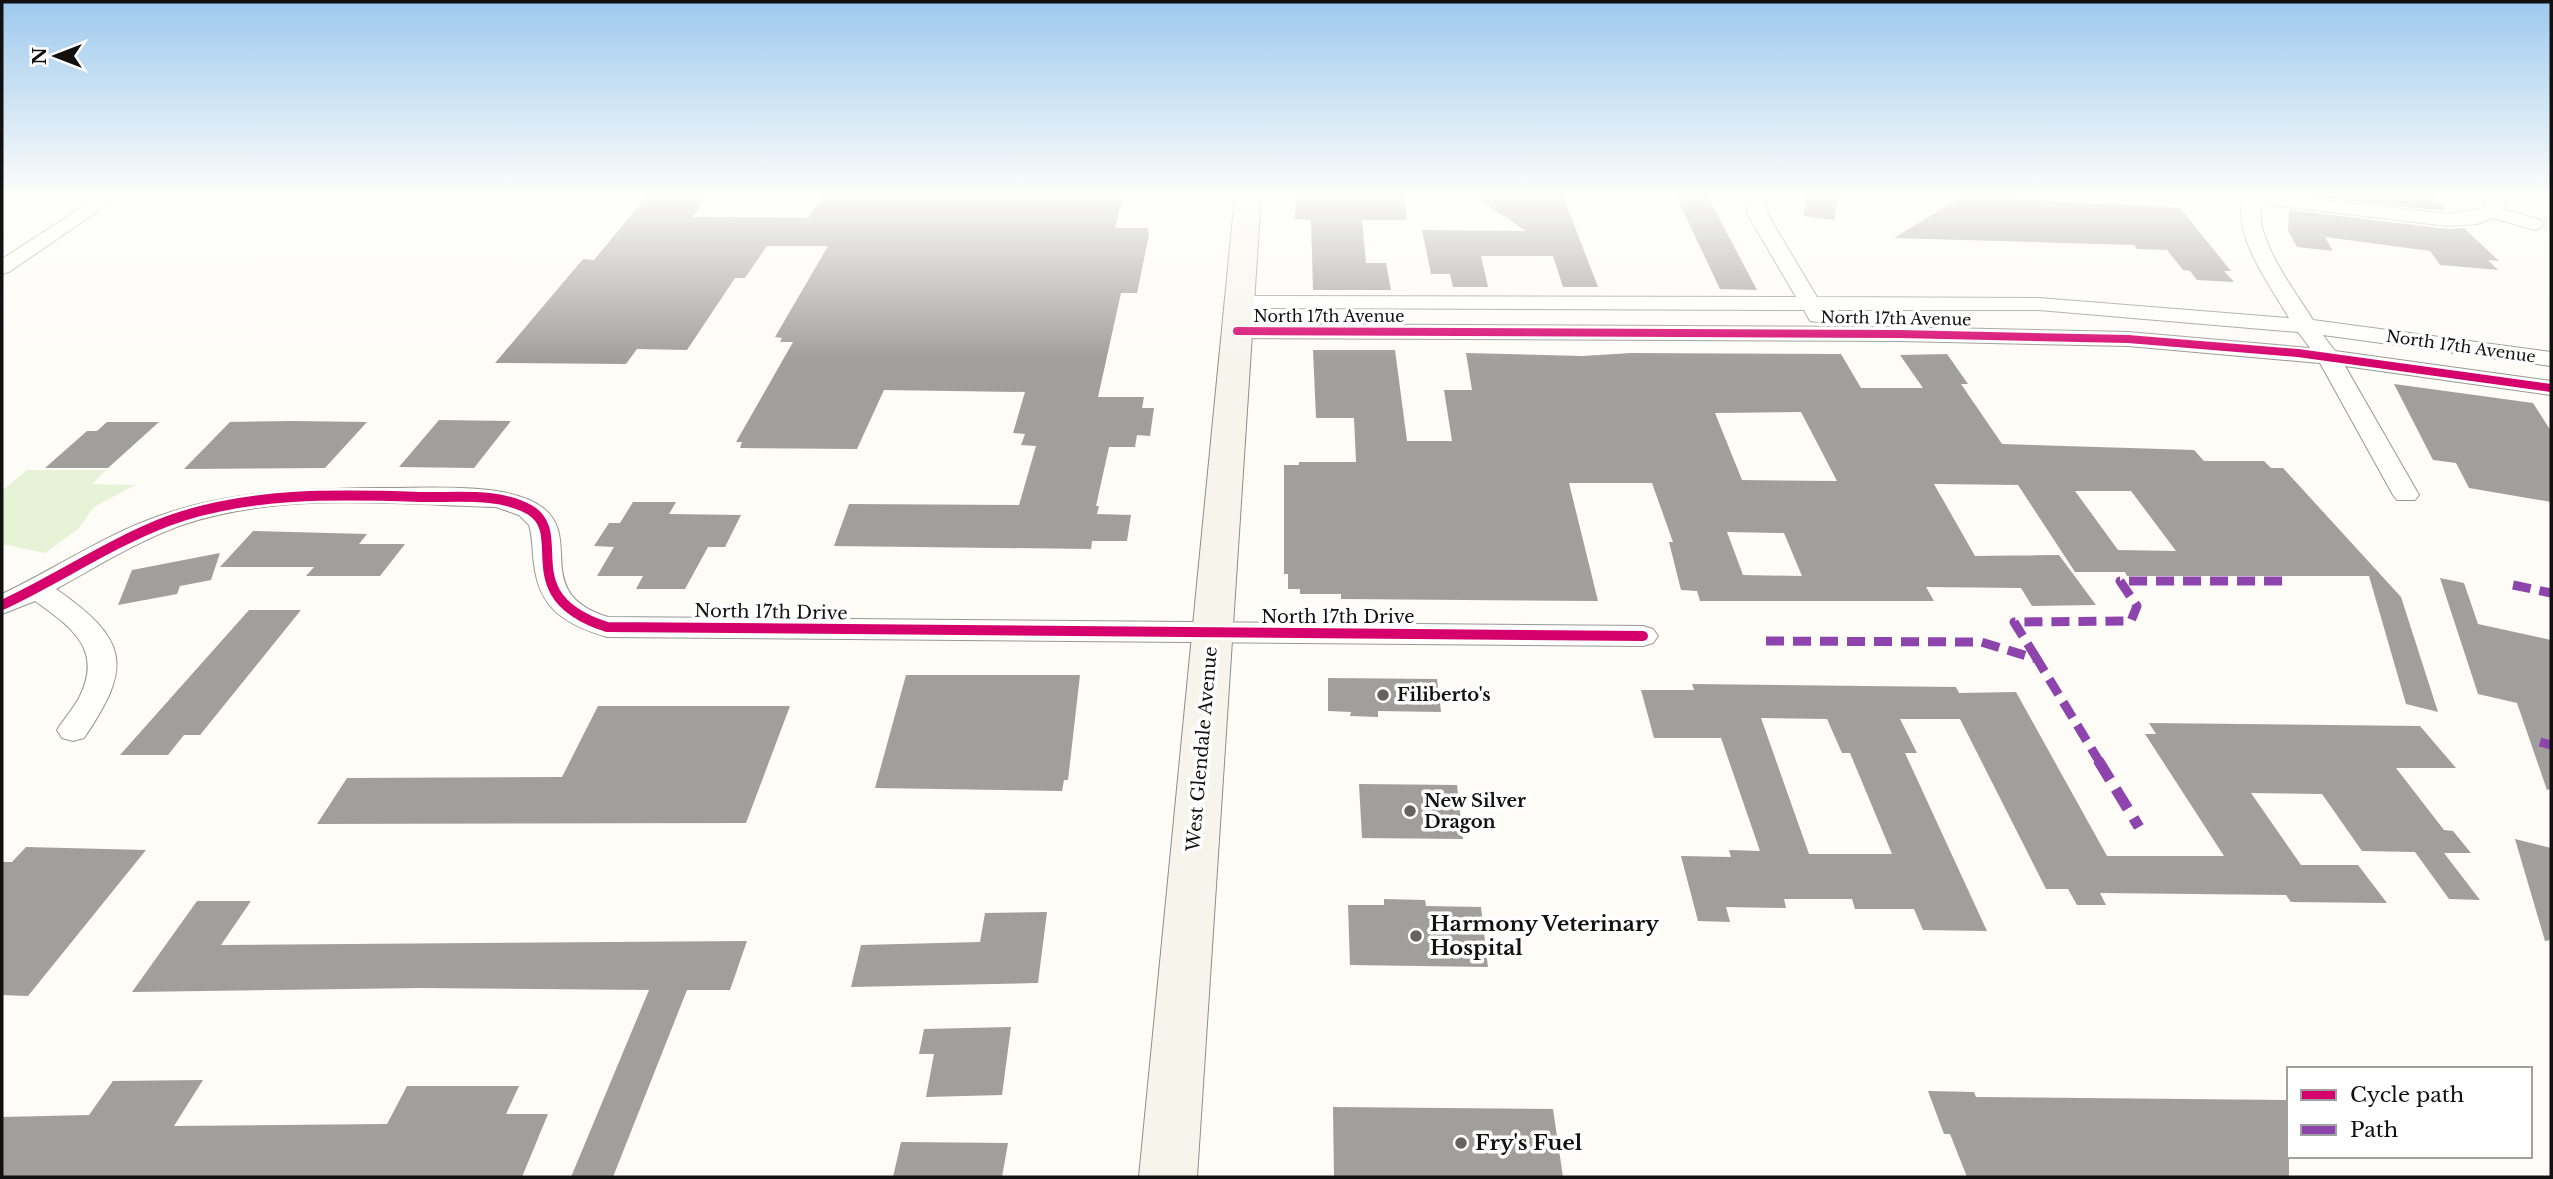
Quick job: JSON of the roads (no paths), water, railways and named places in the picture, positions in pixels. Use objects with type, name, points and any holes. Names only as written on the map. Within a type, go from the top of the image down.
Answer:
[{"type":"main road","name":"West Glendale Avenue","points":[[1168,1177],[1243,251]]},
{"type":"street","points":[[1780,251],[1829,333]]},
{"type":"street","points":[[2261,251],[2305,326],[2328,357],[2406,495]]},
{"type":"street","points":[[2,268],[11,256]]},
{"type":"street","name":"North 17th Avenue","points":[[1238,317],[1811,303],[2039,304],[2156,311],[2305,326],[2551,359]]},
{"type":"street","name":"North 17th Avenue","points":[[1238,317],[2128,339],[2328,357],[2551,388]]},
{"type":"street","name":"North 17th Drive","points":[[2,605],[37,589],[135,535],[167,513],[289,499],[498,499],[521,506],[538,517],[544,529],[548,580],[559,603],[581,620],[607,627],[1643,636]]},
{"type":"street","points":[[37,589],[83,622],[97,638],[105,658],[103,680],[93,703],[73,730]]},
{"type":"place","name":"Filiberto's","points":[[1383,695]]},
{"type":"place","name":"New Silver Dragon","points":[[1410,811]]},
{"type":"place","name":"Harmony Veterinary Hospital","points":[[1416,936]]},
{"type":"place","name":"Fry's Fuel","points":[[1461,1143]]}]
